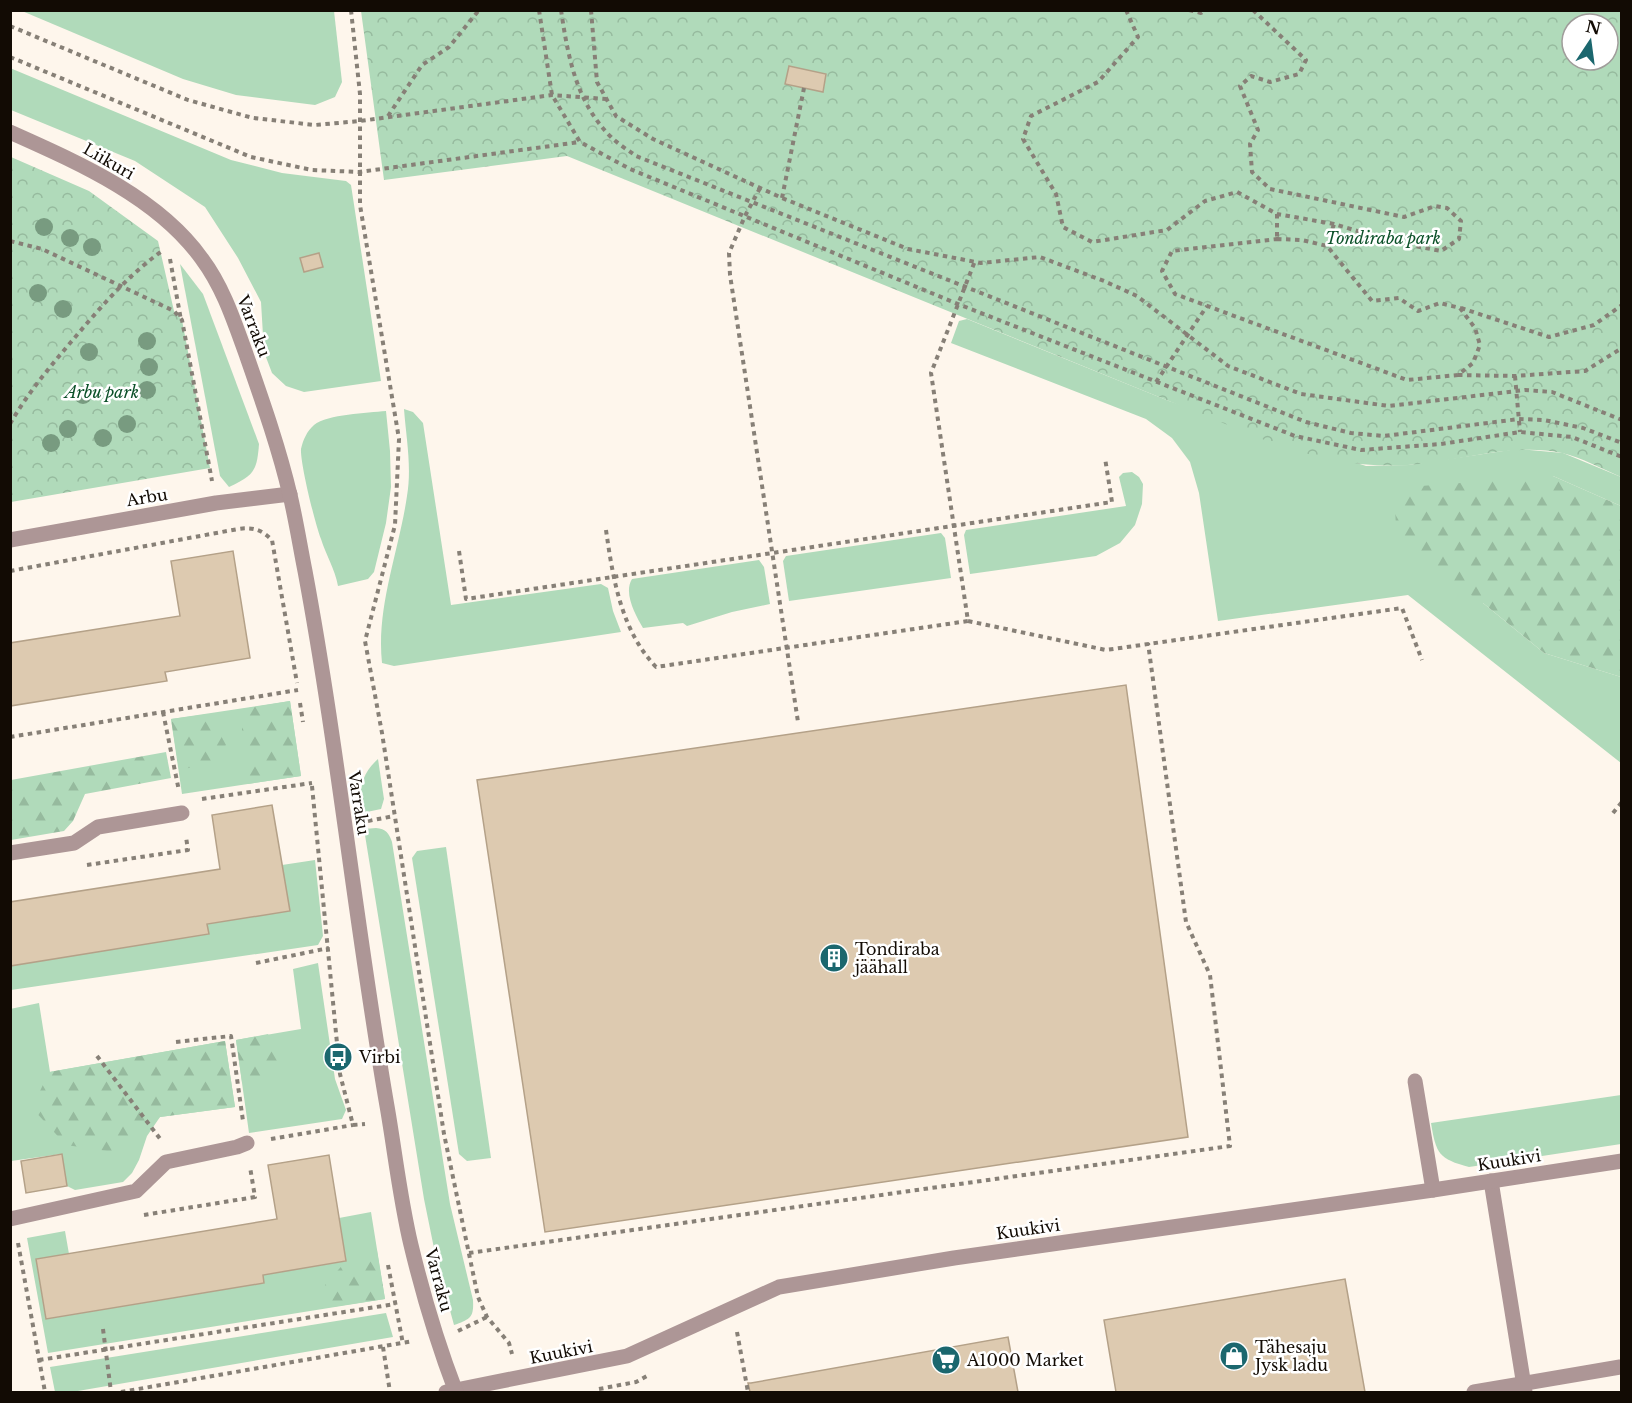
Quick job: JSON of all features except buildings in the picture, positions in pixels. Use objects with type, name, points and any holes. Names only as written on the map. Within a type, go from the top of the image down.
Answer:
[{"type":"street","name":"Liikuri","points":[[10,132],[83,166],[115,184],[153,210],[181,235]]},
{"type":"street","name":"Varraku","points":[[181,235],[202,258],[230,310],[253,374],[290,494],[313,617],[377,1046],[411,1242],[453,1392]]},
{"type":"street","name":"Arbu","points":[[10,540],[216,503],[290,494]]},
{"type":"street","points":[[10,853],[74,843],[98,826],[187,807]]},
{"type":"street","points":[[1415,1081],[1433,1190]]},
{"type":"street","points":[[12,1218],[136,1191],[166,1162],[237,1147],[246,1143]]},
{"type":"street","name":"Kuukivi","points":[[453,1392],[627,1356],[779,1287],[954,1258],[1622,1161]]},
{"type":"street","points":[[1491,1181],[1524,1388]]},
{"type":"street","points":[[1474,1392],[1524,1388],[1620,1367]]},
{"type":"path","points":[[351,10],[360,94],[360,205],[399,439],[395,525],[365,641],[444,1134],[478,1297],[487,1317],[509,1343],[518,1378]]},
{"type":"path","points":[[388,117],[422,65],[449,47],[478,10]]},
{"type":"path","points":[[539,10],[552,95],[580,142],[630,169],[958,304],[1295,436],[1361,450],[1441,444],[1520,432],[1572,437],[1622,457]]},
{"type":"path","points":[[561,10],[568,57],[582,97],[590,112],[611,138],[636,156],[1306,422],[1351,433],[1384,436],[1519,419],[1544,420],[1583,428],[1622,443]]},
{"type":"path","points":[[591,10],[597,82],[616,116],[653,139],[760,188],[908,249],[981,263],[1040,257],[1137,296],[1228,366],[1300,394],[1389,406],[1517,391],[1552,392],[1622,420]]},
{"type":"path","points":[[1126,10],[1137,37],[1098,82],[1031,116],[1023,140],[1056,194],[1062,227],[1092,242],[1167,230],[1205,201],[1237,192],[1277,214],[1334,224],[1394,242],[1441,251],[1460,239],[1461,221],[1448,208],[1435,206],[1404,217],[1270,189],[1252,172],[1250,144],[1258,130],[1240,86],[1251,76],[1270,82],[1299,74],[1306,60],[1253,10]]},
{"type":"path","points":[[1189,10],[1201,13],[1205,10]]},
{"type":"path","points":[[10,26],[188,100],[253,118],[315,125],[552,95],[607,99]]},
{"type":"path","points":[[10,57],[251,157],[312,170],[359,172],[580,142]]},
{"type":"path","points":[[782,198],[804,88]]},
{"type":"path","points":[[760,188],[729,253],[730,275],[798,723]]},
{"type":"path","points":[[1277,214],[1277,239]]},
{"type":"path","points":[[1327,246],[1334,224]]},
{"type":"path","points":[[10,424],[41,378],[120,286],[140,266],[181,235]]},
{"type":"path","points":[[1622,305],[1594,325],[1549,337],[1440,303],[1418,311],[1399,298],[1372,301],[1327,246],[1302,240],[1277,239],[1172,251],[1162,271],[1175,294],[1407,380],[1458,375],[1515,376],[1585,371],[1622,348]]},
{"type":"path","points":[[10,241],[42,249],[174,311],[182,320]]},
{"type":"path","points":[[167,247],[216,503]]},
{"type":"path","points":[[968,621],[965,588],[953,526],[931,373],[975,261]]},
{"type":"path","points":[[1156,382],[1207,306]]},
{"type":"path","points":[[1458,375],[1473,363],[1480,345],[1476,328],[1460,308]]},
{"type":"path","points":[[1515,376],[1520,432]]},
{"type":"path","points":[[459,551],[466,599],[1112,502],[1105,458]]},
{"type":"path","points":[[10,571],[218,532],[250,527],[264,531],[272,540],[303,725]]},
{"type":"path","points":[[606,530],[613,577],[623,615],[647,658],[656,667],[968,621],[1106,650],[1402,608],[1422,660]]},
{"type":"path","points":[[469,1253],[1230,1146],[1210,975],[1186,922],[1148,643]]},
{"type":"path","points":[[10,737],[298,690]]},
{"type":"path","points":[[310,772],[340,1074],[353,1125]]},
{"type":"path","points":[[187,807],[312,783]]},
{"type":"path","points":[[1613,813],[1622,802]]},
{"type":"path","points":[[256,963],[329,948]]},
{"type":"path","points":[[142,1216],[255,1197],[231,1036],[176,1042]]},
{"type":"path","points":[[97,1056],[176,1160]]},
{"type":"path","points":[[246,1143],[365,1123],[367,1135]]},
{"type":"path","points":[[12,1218],[45,1392]]},
{"type":"path","points":[[121,1392],[403,1344],[387,1259]]},
{"type":"path","points":[[39,1360],[395,1304]]},
{"type":"path","points":[[103,1329],[111,1392]]},
{"type":"path","points":[[729,1336],[738,1332],[748,1392]]},
{"type":"path","points":[[383,1347],[390,1392]]},
{"type":"path","points":[[598,1389],[636,1382],[654,1372]]},
{"type":"green space","points":[[22,11],[334,11],[342,82],[335,97],[315,105],[236,95],[183,79]]},
{"type":"green space","name":"Tondiraba park","points":[[361,11],[1621,11],[1621,477],[1577,457],[1543,450],[1504,451],[1392,466],[1344,462],[1282,447],[567,156],[384,180]]},
{"type":"green space","points":[[10,68],[231,160],[282,173],[346,181],[351,185],[381,381],[304,392],[286,386],[272,373],[264,352],[261,302],[238,258],[205,207],[135,161],[11,110]],"holes":[[[319,253],[322,267],[304,271],[300,259]]]},
{"type":"green space","name":"Arbu park","points":[[11,157],[89,191],[158,241],[174,311],[182,320],[210,468],[11,502]]},
{"type":"green space","points":[[180,264],[203,294],[259,444],[253,471],[229,487],[220,476]]},
{"type":"green space","points":[[967,319],[1169,401],[1366,466],[1409,465],[1517,449],[1563,453],[1621,477],[1621,506],[1553,476],[1483,603],[1544,653],[1621,677],[1621,763],[1408,595],[1218,621],[1199,493],[1190,462],[1172,438],[1146,419],[951,343],[959,321]]},
{"type":"green space","points":[[404,409],[413,412],[423,423],[451,605],[601,584],[608,588],[621,632],[394,666],[382,663],[382,621],[385,600],[408,485],[409,463]]},
{"type":"green space","points":[[386,411],[391,487],[386,523],[374,572],[368,579],[338,586],[318,531],[301,449],[309,430],[320,421]]},
{"type":"green space","points":[[1132,472],[1143,484],[1142,504],[1135,525],[1120,543],[1096,556],[970,574],[964,535],[966,530],[1126,506],[1119,477],[1123,473]]},
{"type":"green space","points":[[1553,476],[1621,506],[1621,677],[1544,653],[1483,603],[1397,546],[1395,508],[1421,486]]},
{"type":"green space","points":[[941,533],[945,538],[951,578],[789,601],[783,561],[786,556]]},
{"type":"green space","points":[[759,560],[764,567],[770,604],[732,612],[687,626],[683,623],[643,628],[637,617],[629,591],[632,579]]},
{"type":"green space","points":[[290,701],[301,776],[182,794],[171,719]]},
{"type":"green space","points":[[290,701],[301,776],[248,784],[246,766],[255,750],[242,744],[242,709]]},
{"type":"green space","points":[[209,714],[226,745],[209,766],[179,769],[171,719]]},
{"type":"green space","points":[[166,752],[171,778],[85,794],[73,821],[64,831],[11,840],[11,780]]},
{"type":"green space","points":[[378,759],[384,799],[381,809],[362,813],[360,797],[362,783]]},
{"type":"green space","points":[[376,828],[387,832],[392,842],[450,1204],[473,1300],[473,1311],[470,1317],[454,1325],[437,1263],[424,1199],[364,829]]},
{"type":"green space","points":[[446,847],[491,1158],[467,1161],[459,1154],[412,858],[417,851]]},
{"type":"green space","points":[[315,860],[323,936],[318,945],[11,990],[11,966],[208,934],[207,924],[289,911],[282,865]]},
{"type":"green space","points":[[318,963],[335,1079],[346,1110],[342,1119],[249,1133],[236,1040],[301,1029],[293,969]]},
{"type":"green space","points":[[39,1003],[50,1072],[225,1041],[235,1107],[160,1117],[147,1136],[132,1173],[123,1182],[75,1190],[67,1186],[61,1154],[11,1161],[10,1009]]},
{"type":"green space","points":[[268,1034],[284,1062],[265,1090],[242,1082],[236,1040]]},
{"type":"green space","points":[[225,1041],[235,1107],[160,1117],[114,1152],[66,1145],[32,1108],[49,1072]]},
{"type":"green space","points":[[1621,1095],[1621,1144],[1469,1167],[1451,1161],[1441,1154],[1435,1142],[1431,1123]]},
{"type":"green space","points":[[371,1212],[385,1299],[48,1353],[27,1238],[65,1231],[69,1254],[36,1259],[46,1319],[264,1283],[263,1275],[346,1261],[339,1218]]},
{"type":"green space","points":[[377,1251],[385,1299],[332,1307],[325,1285],[346,1261]]},
{"type":"green space","points":[[386,1313],[393,1337],[72,1392],[55,1392],[50,1367]]},
{"type":"place","name":"Tondiraba jäähall","points":[[834,958]]},
{"type":"place","name":"Virbi","points":[[338,1057]]},
{"type":"place","name":"Tähesaju Jysk ladu","points":[[1234,1356]]},
{"type":"place","name":"A1000 Market","points":[[946,1360]]}]
